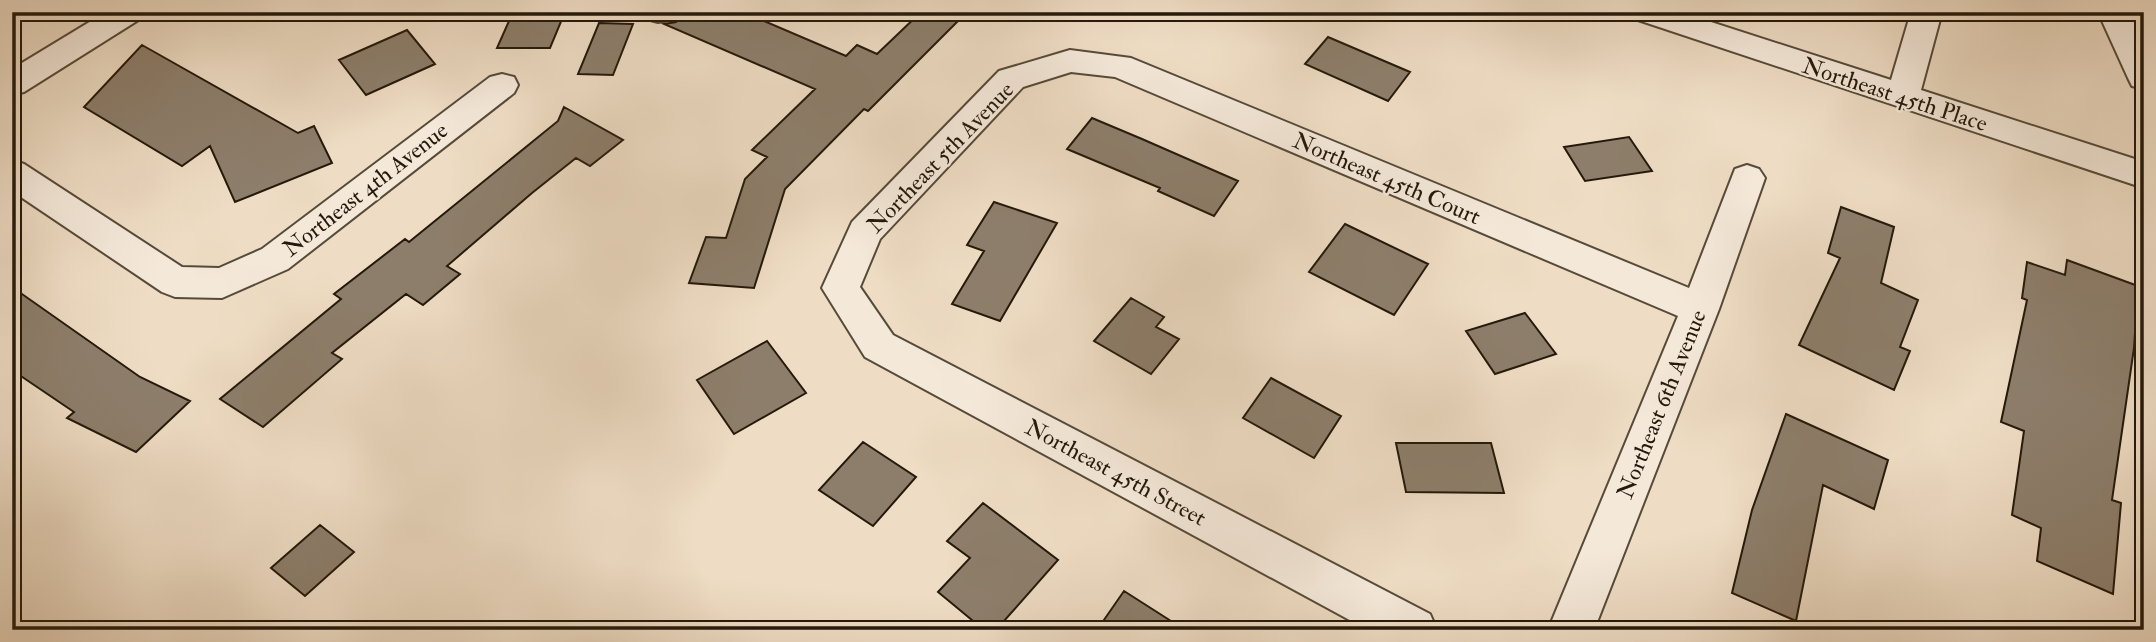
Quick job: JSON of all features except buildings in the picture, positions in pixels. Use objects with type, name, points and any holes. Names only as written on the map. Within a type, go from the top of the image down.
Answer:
[{"type":"street","points":[[12,84],[129,12]]},
{"type":"street","name":"Northeast 45th Place","points":[[1646,12],[2144,175]]},
{"type":"street","points":[[2113,12],[2144,78]]},
{"type":"street","points":[[1903,97],[1924,13]]},
{"type":"street","name":"Northeast 5th Avenue","points":[[841,288],[865,232],[1011,79],[1070,61]]},
{"type":"street","name":"Northeast 45th Court","points":[[1070,61],[1120,66],[1700,309]]},
{"type":"street","name":"Northeast 4th Avenue","points":[[12,173],[175,282],[222,283],[275,259],[502,85]]},
{"type":"street","name":"Northeast 6th Avenue","points":[[1571,630],[1700,309],[1747,178]]},
{"type":"street","name":"Northeast 45th Street","points":[[841,288],[879,346],[1414,630]]}]
